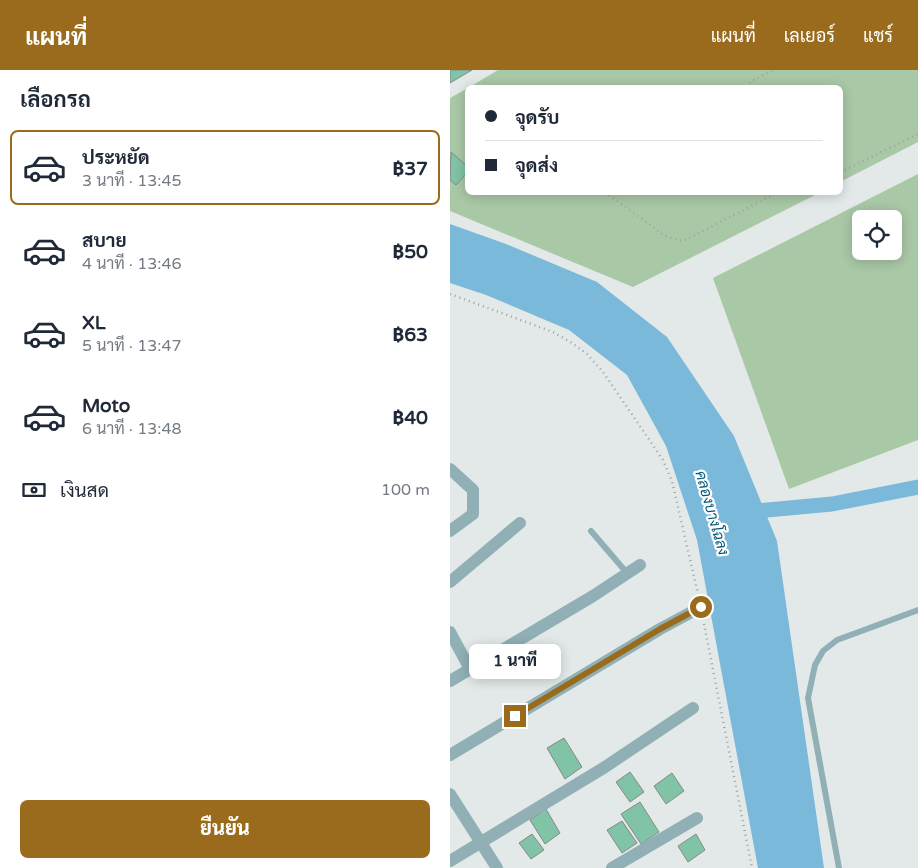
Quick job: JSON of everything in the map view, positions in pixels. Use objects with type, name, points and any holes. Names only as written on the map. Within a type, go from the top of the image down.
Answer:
[{"type":"street","points":[[450,469],[473,490],[473,514],[450,531]]},
{"type":"street","points":[[450,582],[520,523]]},
{"type":"street","points":[[450,681],[593,596],[640,565]]},
{"type":"street","points":[[450,754],[697,609]]},
{"type":"street","points":[[450,632],[470,669]]},
{"type":"street","points":[[450,860],[605,766],[692,708]]},
{"type":"street","points":[[450,794],[497,868]]},
{"type":"street","points":[[612,868],[697,818]]},
{"type":"lane","points":[[591,531],[627,573]]},
{"type":"lane","points":[[839,868],[808,698],[815,666],[823,651],[837,640],[918,610]]},
{"type":"path","points":[[749,85],[750,82],[773,70]]},
{"type":"path","points":[[843,171],[918,134]]},
{"type":"path","points":[[609,195],[665,236],[683,241],[773,195]]},
{"type":"path","points":[[450,294],[552,332],[572,342],[587,354],[604,372],[663,460],[672,481],[752,868]]},
{"type":"green space","points":[[498,70],[918,70],[918,142],[843,180],[843,85],[473,85]]},
{"type":"green space","points":[[465,90],[465,195],[815,195],[633,287],[450,211],[450,98]]},
{"type":"green space","points":[[918,174],[918,440],[789,489],[713,278]]},
{"type":"water","name":"คลองบางโฉลง","points":[[450,224],[506,244],[597,282],[667,337],[734,436],[777,541],[824,868],[758,868],[697,540],[666,446],[627,375],[569,330],[486,295],[450,283]]},
{"type":"building","points":[[450,70],[472,70],[450,83]]},
{"type":"building","points":[[451,152],[465,164],[465,175],[456,185],[450,180]]},
{"type":"building","points":[[564,738],[582,767],[565,779],[547,748]]},
{"type":"building","points":[[630,772],[644,792],[630,802],[616,782]]},
{"type":"building","points":[[672,773],[684,791],[666,804],[654,786]]},
{"type":"building","points":[[640,802],[659,832],[641,844],[621,814]]},
{"type":"building","points":[[546,809],[560,833],[545,844],[530,820]]},
{"type":"building","points":[[622,821],[637,843],[622,853],[607,830]]},
{"type":"building","points":[[532,834],[544,850],[531,859],[519,843]]},
{"type":"building","points":[[696,834],[705,850],[688,862],[678,846]]},
{"type":"waterway","points":[[745,512],[832,504],[918,487]]},
{"type":"route","points":[[515,716],[660,629],[701,607]]}]
